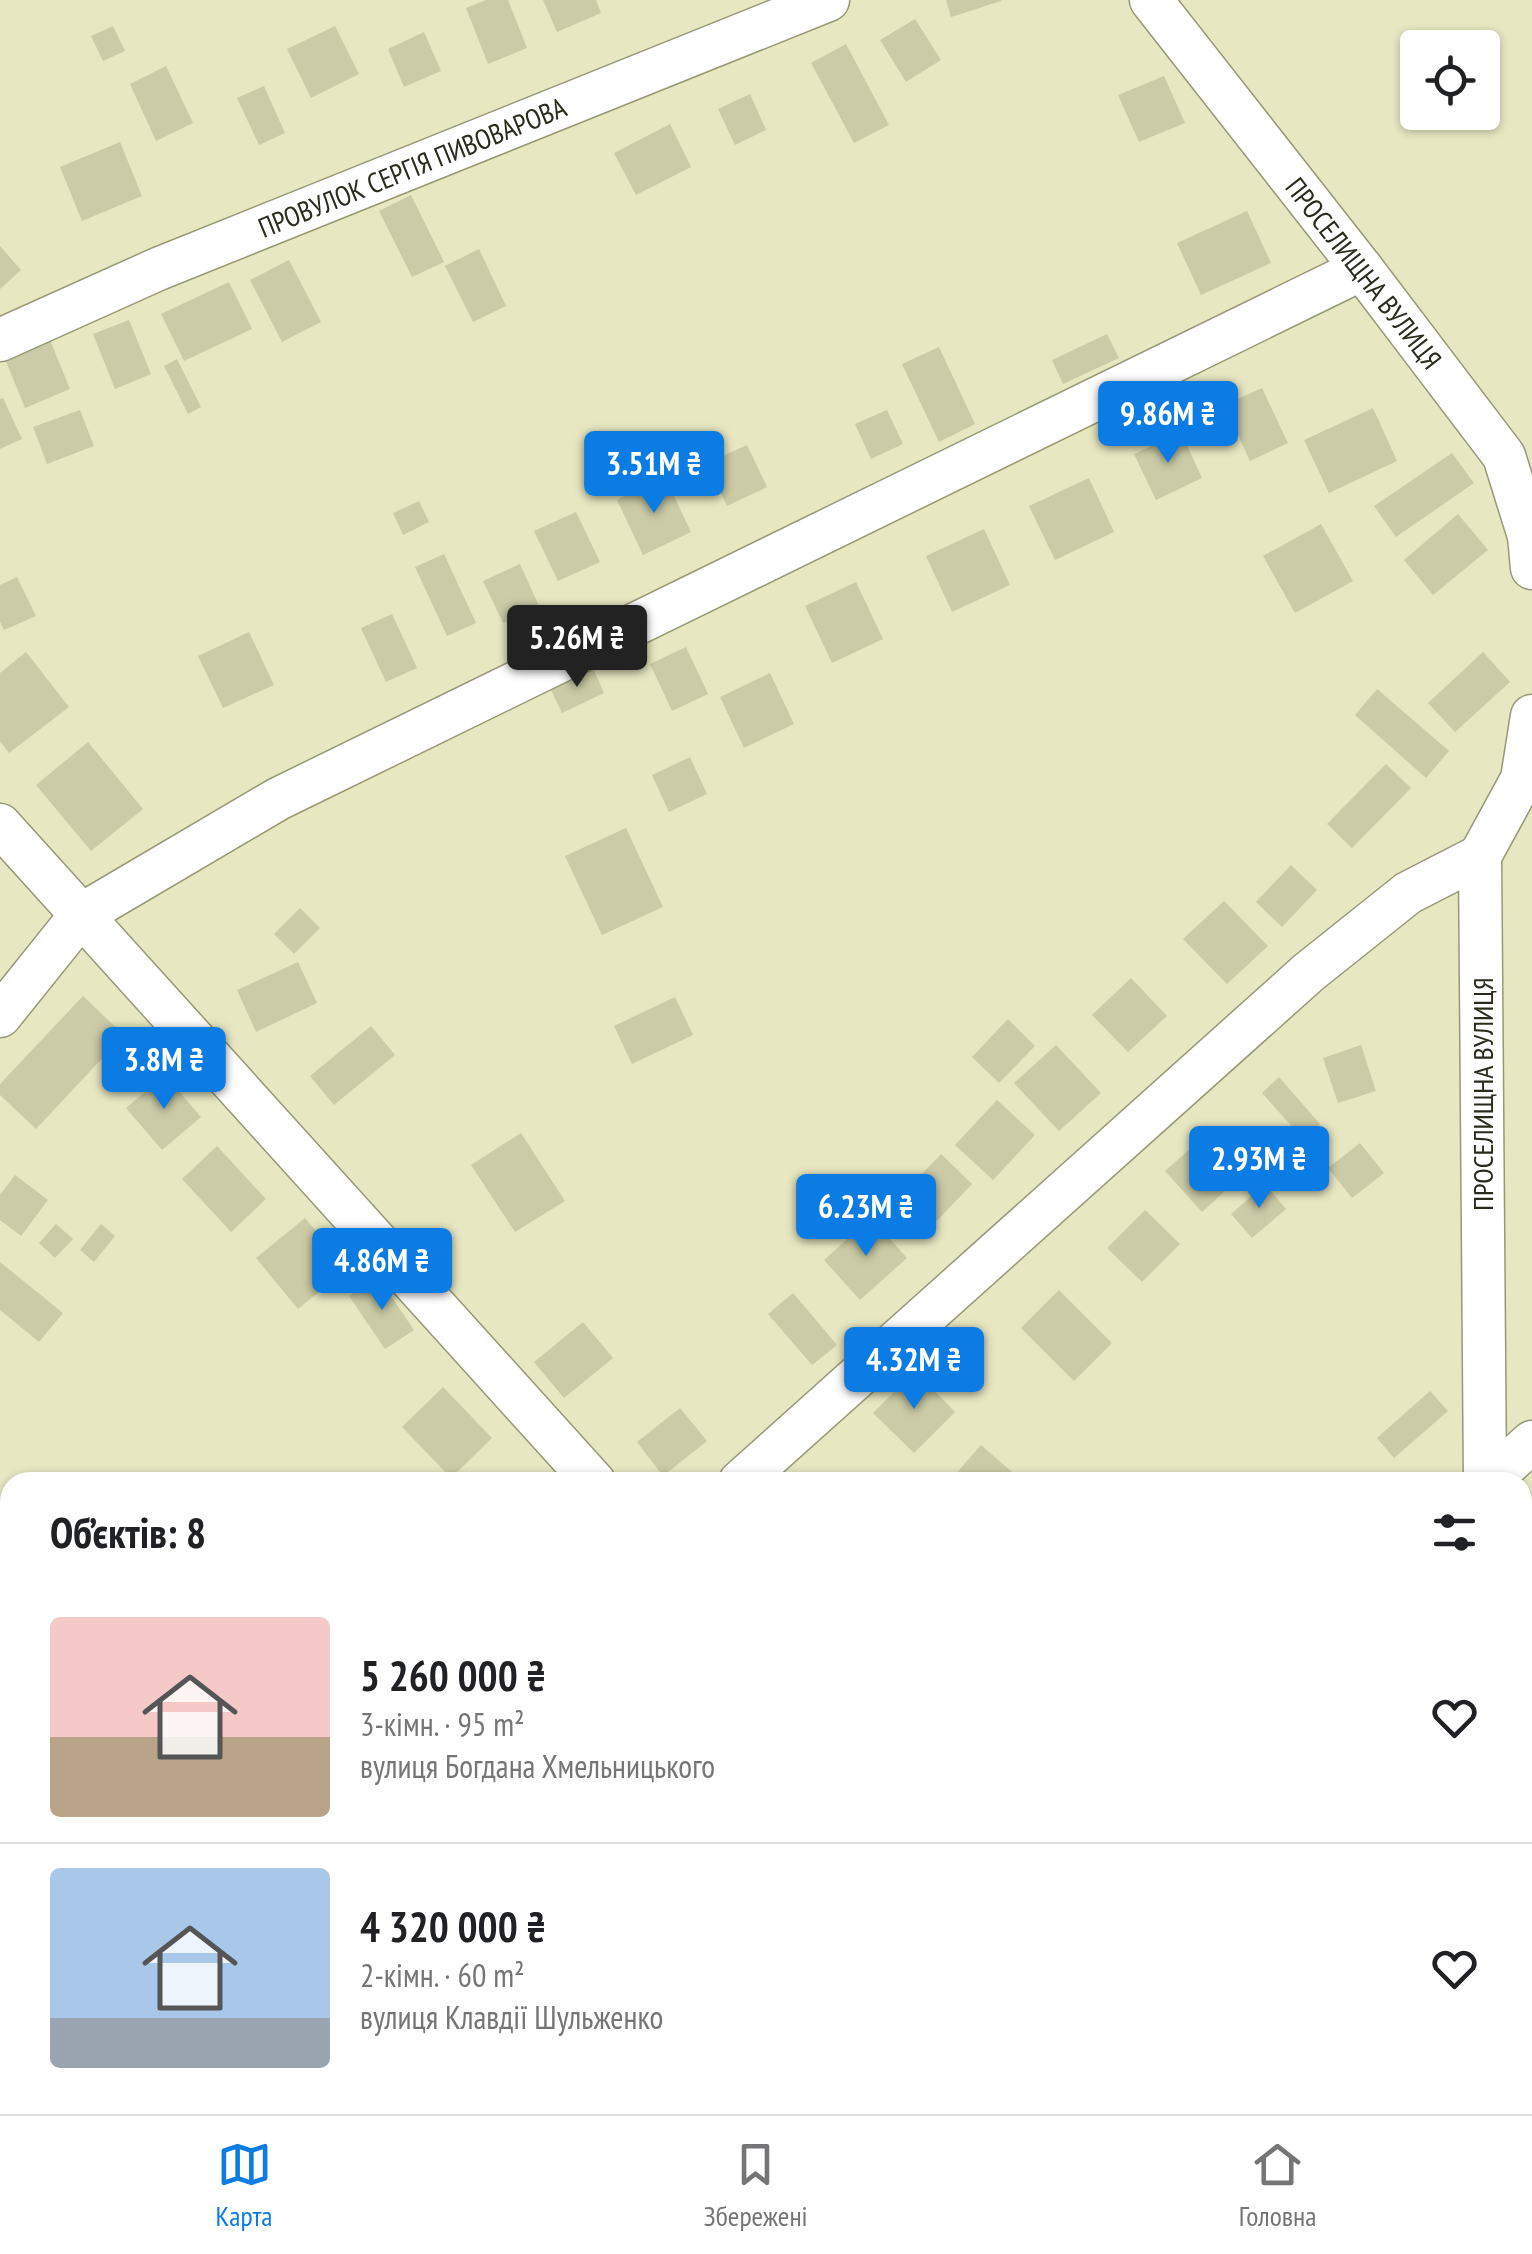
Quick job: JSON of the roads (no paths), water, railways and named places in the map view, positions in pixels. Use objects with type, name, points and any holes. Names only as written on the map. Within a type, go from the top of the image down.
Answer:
[{"type":"street","name":"ПРОВУЛОК СЕРГІЯ ПИВОВАРОВА","points":[[0,340],[158,269],[828,0]]},
{"type":"street","name":"ПРОСЕЛИЩНА ВУЛИЦЯ","points":[[1151,0],[1504,456],[1529,536],[1532,568]]},
{"type":"street","points":[[0,1016],[81,916],[278,799],[1362,269]]},
{"type":"street","name":"ПРОСЕЛИЩНА ВУЛИЦЯ","points":[[1486,1472],[1480,856],[1522,780],[1532,716]]},
{"type":"street","points":[[0,824],[585,1472]]},
{"type":"street","points":[[751,1472],[1309,972],[1408,892],[1480,856]]},
{"type":"street","points":[[1498,1472],[1532,1442]]}]
